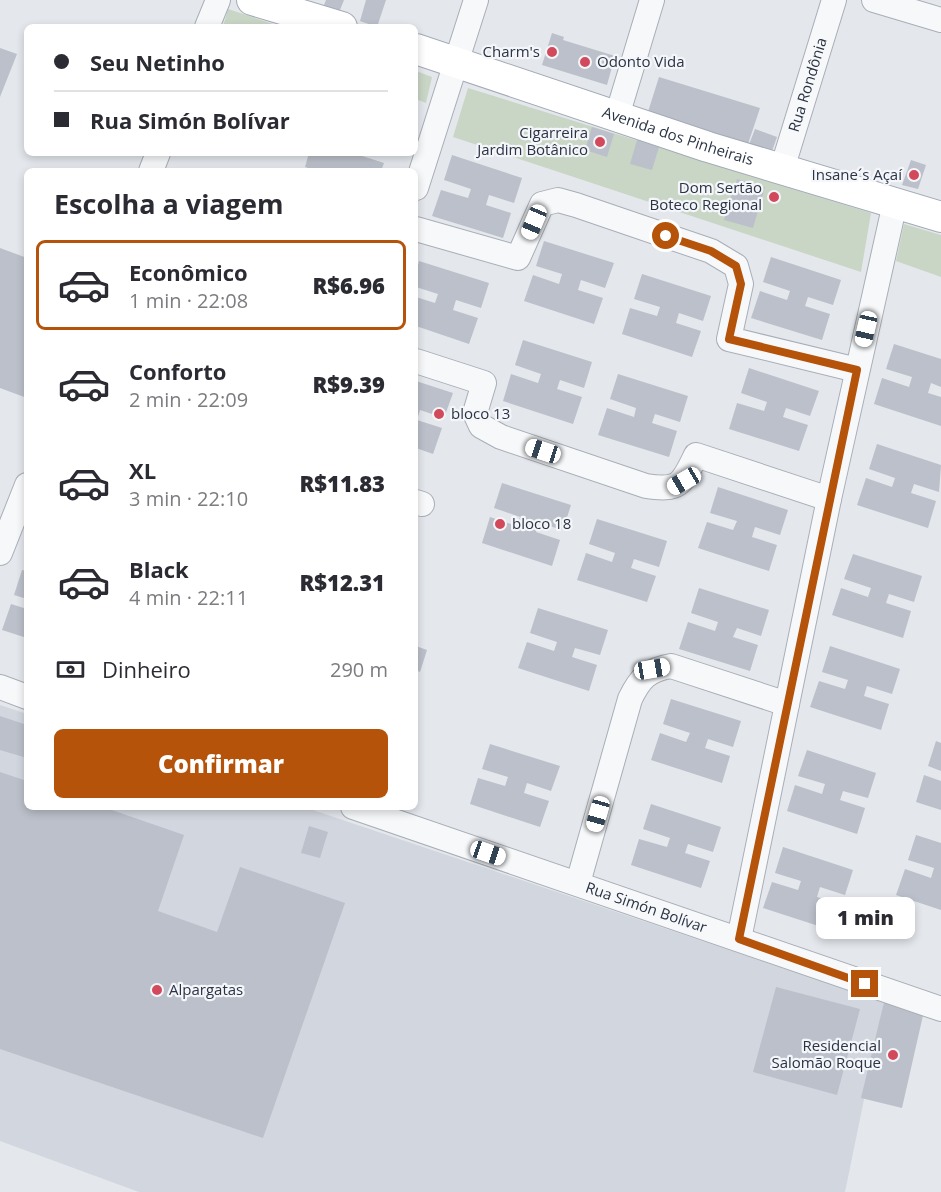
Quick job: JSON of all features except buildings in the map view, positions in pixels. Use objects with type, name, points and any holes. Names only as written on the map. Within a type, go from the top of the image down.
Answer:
[{"type":"main road","points":[[252,0],[290,5],[335,24]]},
{"type":"main road","name":"Avenida dos Pinheirais","points":[[418,50],[782,169],[941,217]]},
{"type":"street","points":[[208,24],[218,0]]},
{"type":"street","points":[[418,182],[476,0]]},
{"type":"street","points":[[617,116],[652,0]]},
{"type":"street","name":"Rua Rondônia","points":[[782,169],[834,0]]},
{"type":"street","points":[[874,0],[941,20]]},
{"type":"street","points":[[418,230],[518,258],[542,204],[558,200],[576,205],[711,251],[736,266],[741,284],[729,339],[857,370]]},
{"type":"street","points":[[739,939],[829,500],[895,203]]},
{"type":"street","points":[[418,362],[484,383],[475,413],[481,426],[512,441],[646,486],[669,489],[684,481],[696,455],[829,500]]},
{"type":"street","points":[[0,553],[24,493]]},
{"type":"street","points":[[578,883],[630,699],[639,681],[652,669],[671,666],[787,704]]},
{"type":"street","points":[[0,687],[24,695]]},
{"type":"street","name":"Rua Simón Bolívar","points":[[362,810],[941,1009]]},
{"type":"shaded area","points":[[0,705],[24,713],[24,810],[313,810],[884,1002],[845,1192],[139,1192],[0,1141]]},
{"type":"green space","points":[[228,9],[273,24],[224,24]]},
{"type":"green space","points":[[418,72],[432,77],[426,103],[418,100]]},
{"type":"green space","points":[[468,88],[871,213],[861,272],[453,137]]},
{"type":"green space","points":[[904,224],[941,235],[941,277],[896,261]]},
{"type":"place","name":"Charm's","points":[[552,52]]},
{"type":"place","name":"Odonto Vida","points":[[585,62]]},
{"type":"place","name":"Cigarreira Jardim Botânico","points":[[600,142]]},
{"type":"place","name":"Insane´s Açaí","points":[[914,175]]},
{"type":"place","name":"Dom Sertão Boteco Regional","points":[[774,197]]},
{"type":"place","name":"bloco 13","points":[[439,414]]},
{"type":"place","name":"bloco 18","points":[[500,524]]},
{"type":"place","name":"Alpargatas","points":[[157,990]]},
{"type":"place","name":"Residencial Salomão Roque","points":[[893,1055]]},
{"type":"route","points":[[666,236],[711,251],[736,266],[741,284],[729,339],[857,370],[739,939],[865,984]]}]
